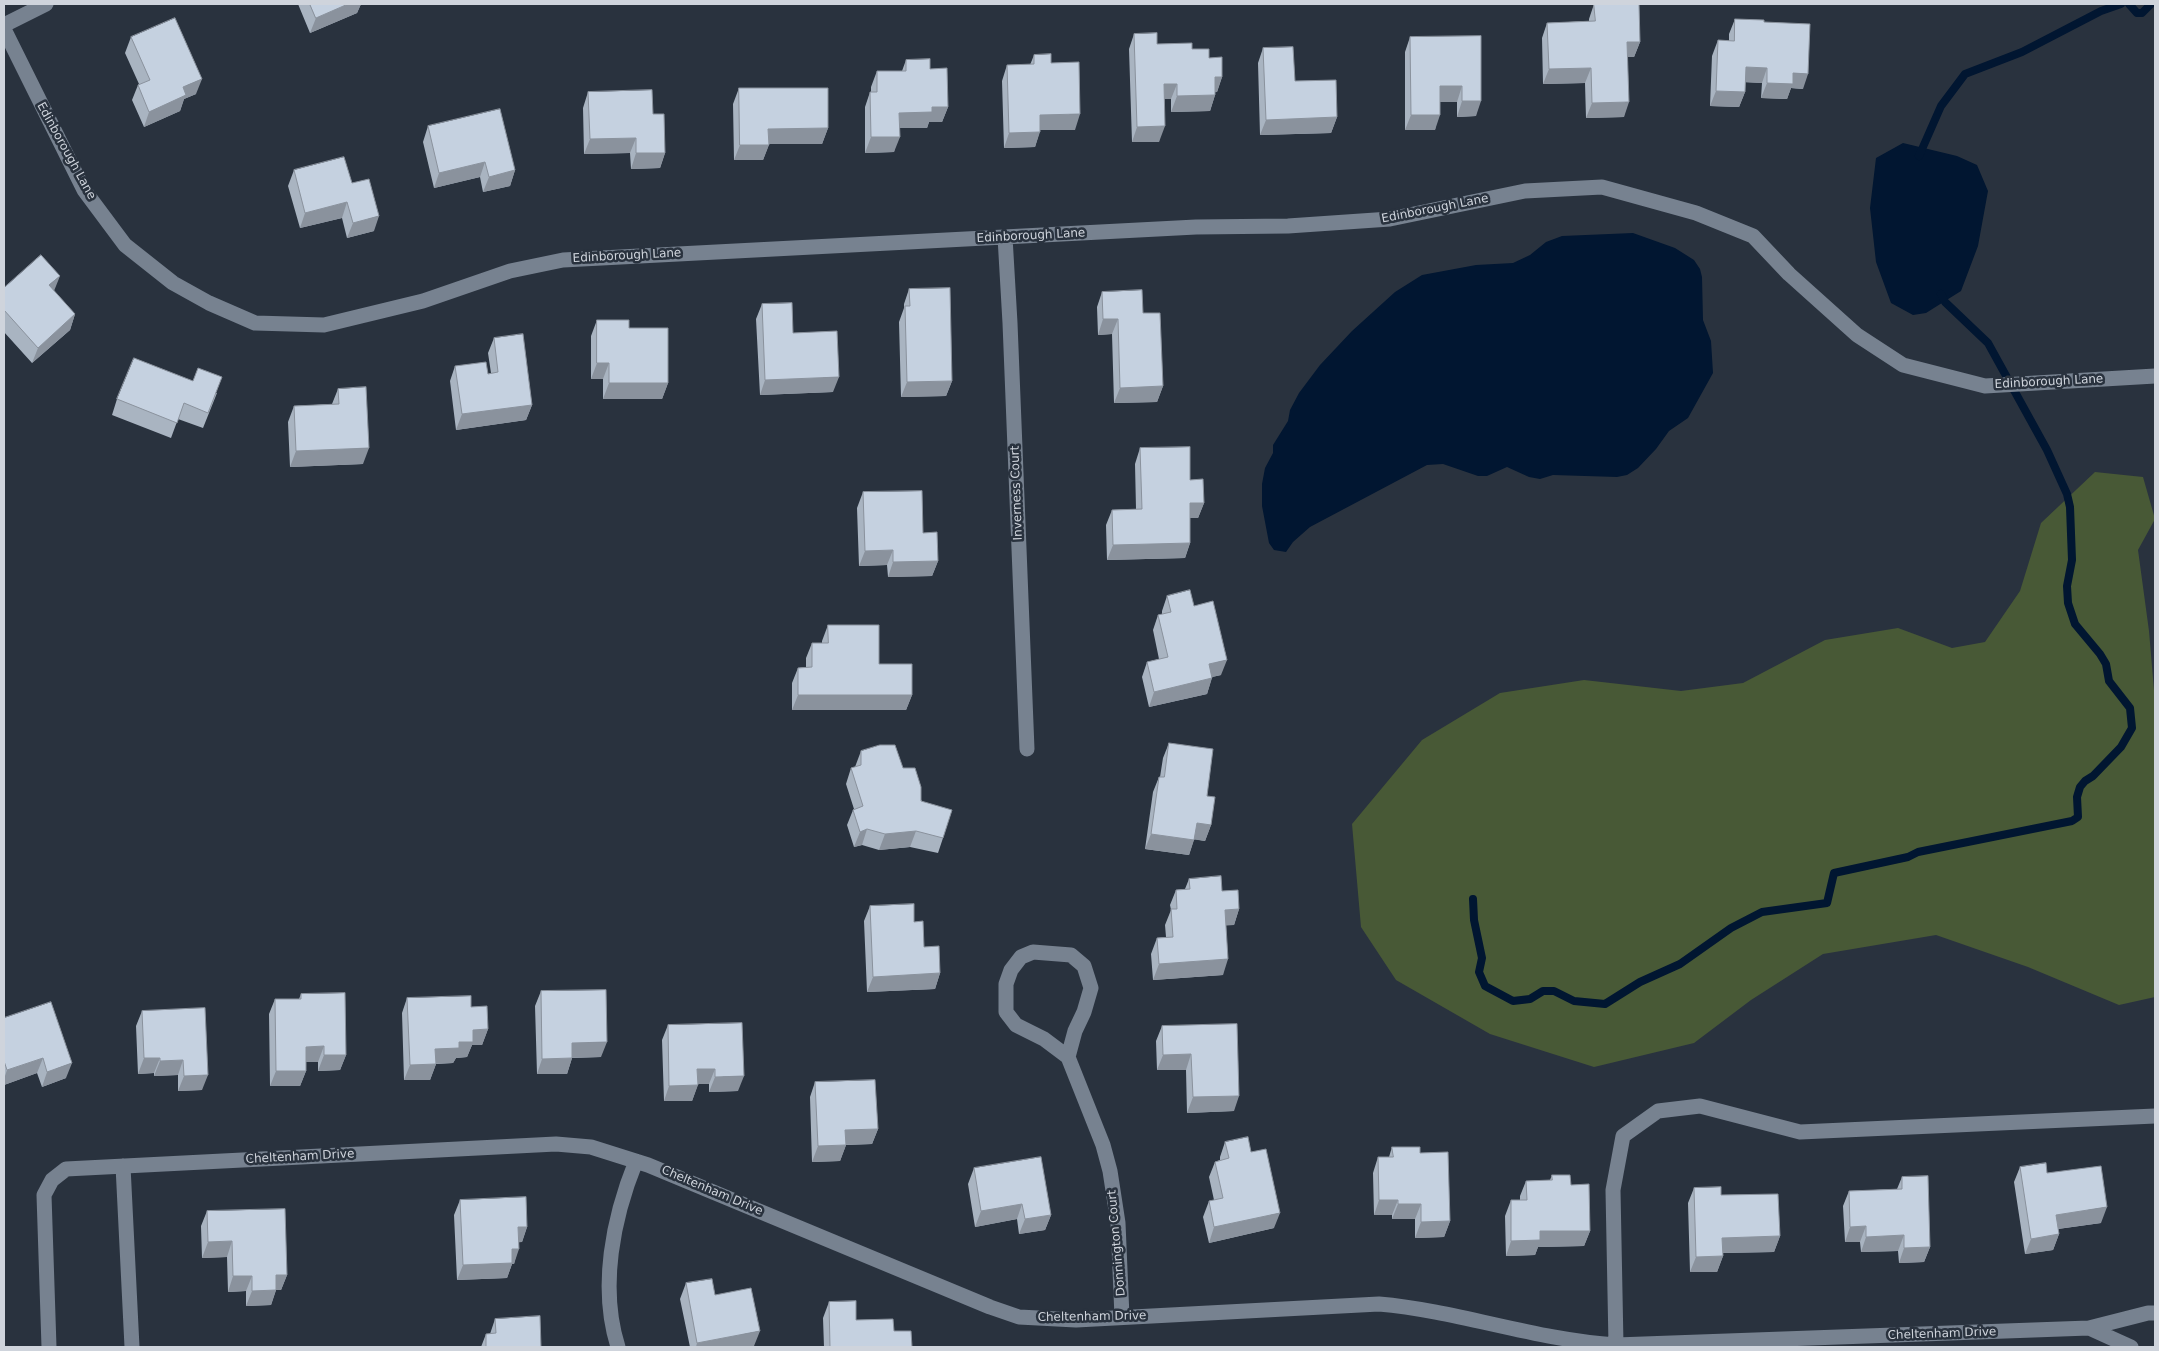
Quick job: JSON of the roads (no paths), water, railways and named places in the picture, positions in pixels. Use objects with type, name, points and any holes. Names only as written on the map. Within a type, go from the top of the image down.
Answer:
[{"type":"street","points":[[4,25],[46,4]]},
{"type":"street","name":"Edinborough Lane","points":[[4,29],[84,190],[125,245],[173,283],[209,303],[255,323],[324,325],[424,301],[510,271],[564,260],[1196,227],[1288,226],[1390,219],[1525,191],[1602,187],[1696,213],[1753,236],[1789,274],[1857,335],[1903,365],[1985,386],[2155,376]]},
{"type":"street","name":"Inverness Court","points":[[1004,237],[1010,323],[1027,749]]},
{"type":"street","points":[[1033,952],[1071,955],[1084,966],[1091,988],[1084,1012],[1074,1031],[1068,1057],[1044,1039],[1016,1025],[1006,1012],[1006,984],[1011,970],[1021,957],[1033,952]]},
{"type":"street","name":"Donnington Court","points":[[1068,1057],[1103,1145],[1110,1171],[1118,1223],[1122,1317]]},
{"type":"street","points":[[1616,1345],[1613,1190],[1623,1136],[1658,1111],[1700,1106],[1800,1132],[2155,1116]]},
{"type":"street","name":"Cheltenham Drive","points":[[49,1347],[44,1195],[52,1180],[66,1169],[556,1144],[591,1147],[636,1161],[990,1307],[1019,1317],[1051,1320],[1379,1304],[1416,1307],[1565,1339],[1616,1345],[1665,1346],[2089,1328],[2148,1313],[2155,1313]]},
{"type":"street","points":[[618,1347],[612,1312],[612,1253],[616,1222],[624,1190],[636,1161]]},
{"type":"street","points":[[123,1166],[132,1347]]},
{"type":"street","name":"Cheltenham Drive","points":[[2089,1328],[2131,1347]]},
{"type":"water","points":[[1903,143],[1957,156],[1977,165],[1988,191],[1978,246],[1961,291],[1926,313],[1913,315],[1891,303],[1876,262],[1870,208],[1876,158]]},
{"type":"water","points":[[1633,233],[1675,248],[1694,260],[1700,269],[1702,277],[1703,320],[1711,341],[1713,373],[1688,418],[1669,431],[1656,449],[1638,468],[1627,475],[1617,477],[1553,475],[1540,479],[1529,477],[1507,467],[1487,476],[1478,476],[1443,464],[1427,465],[1310,527],[1293,542],[1286,552],[1274,550],[1269,543],[1262,506],[1262,484],[1265,468],[1273,453],[1273,445],[1288,421],[1290,410],[1299,393],[1320,365],[1352,331],[1395,292],[1422,275],[1476,265],[1513,263],[1530,255],[1546,242],[1562,236]]},
{"type":"waterway","points":[[1919,156],[1941,106],[1965,74],[2022,52],[2101,11],[2121,4]]},
{"type":"waterway","points":[[2129,4],[2137,13],[2142,13],[2151,4]]},
{"type":"waterway","points":[[1473,899],[1474,920],[1482,958],[1479,972],[1485,986],[1513,1001],[1530,999],[1543,991],[1554,991],[1574,1001],[1605,1004],[1640,982],[1680,964],[1731,928],[1762,912],[1827,903],[1834,873],[1908,857],[1918,852],[2072,821],[2078,817],[2077,797],[2080,787],[2121,747],[2132,728],[2130,708],[2109,681],[2106,664],[2100,654],[2075,624],[2068,603],[2067,586],[2072,560],[2070,507],[2067,494],[2047,450],[1988,343],[1945,302],[1941,294]]}]
